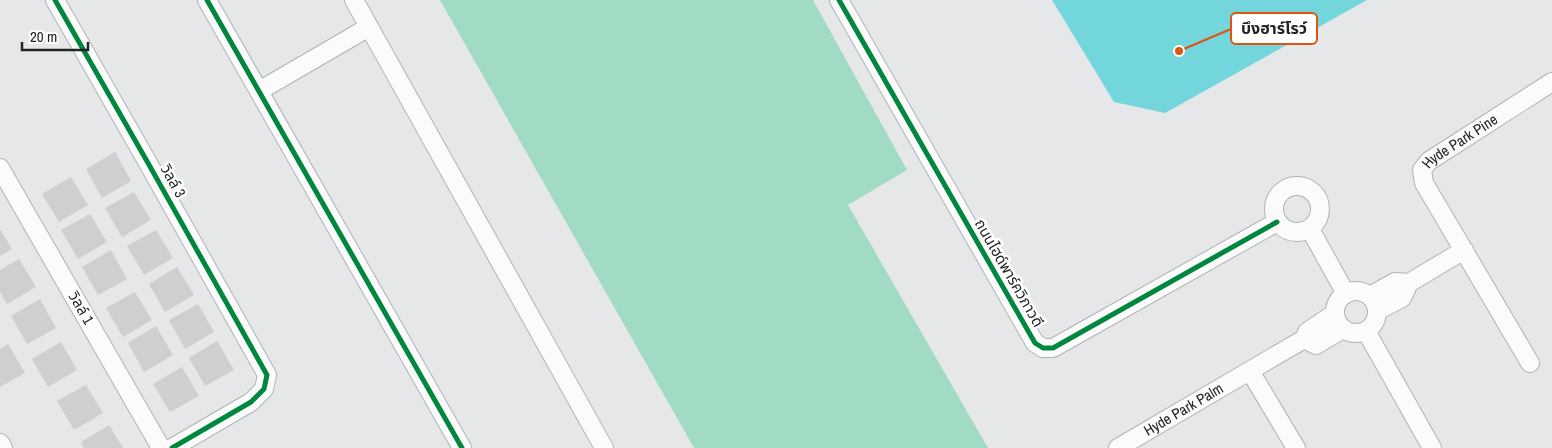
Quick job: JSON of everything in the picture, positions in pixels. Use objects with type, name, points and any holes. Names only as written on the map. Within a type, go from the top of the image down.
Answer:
[{"type":"street","name":"วิลล์ 3","points":[[55,0],[266,375],[264,389],[252,402],[172,448]]},
{"type":"street","points":[[207,0],[462,448]]},
{"type":"street","points":[[354,0],[604,448]]},
{"type":"street","name":"ถนนไฮด์พาร์ควิภาวดี","points":[[839,0],[1035,343],[1043,348],[1053,348],[1277,222]]},
{"type":"street","points":[[259,91],[369,27]]},
{"type":"street","name":"Hyde Park Pine","points":[[1530,363],[1424,183],[1422,170],[1429,161],[1552,82]]},
{"type":"street","name":"วิลล์ 1","points":[[0,168],[161,448]]},
{"type":"street","points":[[1293,186],[1303,186],[1311,190],[1317,197],[1321,206],[1320,215],[1310,229],[1301,233],[1292,232],[1277,222],[1274,204],[1278,195],[1285,189],[1293,186]]},
{"type":"street","points":[[1310,229],[1346,294]]},
{"type":"street","points":[[1374,303],[1395,282],[1409,283],[1464,250]]},
{"type":"street","points":[[1354,291],[1362,292],[1374,303],[1377,319],[1373,326],[1366,331],[1359,333],[1351,332],[1339,321],[1336,306],[1346,294],[1354,291]]},
{"type":"street","name":"Hyde Park Palm","points":[[1118,448],[1304,339],[1316,345],[1339,321]]},
{"type":"street","points":[[1366,331],[1432,448]]},
{"type":"street","points":[[1250,370],[1296,448]]},
{"type":"street","points":[[0,443],[3,448]]},
{"type":"green space","points":[[440,0],[813,0],[907,170],[848,205],[988,448],[694,448]]},
{"type":"water","points":[[1052,0],[1367,0],[1165,113],[1114,102]]},
{"type":"building","points":[[115,152],[131,181],[102,198],[86,169]]},
{"type":"building","points":[[71,177],[88,205],[59,222],[42,194]]},
{"type":"building","points":[[134,192],[151,220],[122,237],[105,208]]},
{"type":"building","points":[[90,214],[107,242],[78,259],[61,230]]},
{"type":"building","points":[[0,229],[12,249],[0,256]]},
{"type":"building","points":[[156,230],[173,258],[144,275],[127,246]]},
{"type":"building","points":[[111,250],[127,279],[98,295],[82,267]]},
{"type":"building","points":[[19,259],[36,287],[7,304],[0,292],[0,270]]},
{"type":"building","points":[[177,267],[194,295],[165,312],[149,284]]},
{"type":"building","points":[[135,292],[152,320],[123,337],[106,308]]},
{"type":"building","points":[[40,299],[56,328],[27,344],[11,316]]},
{"type":"building","points":[[198,304],[214,332],[185,349],[169,320]]},
{"type":"building","points":[[156,326],[173,355],[144,372],[128,343]]},
{"type":"building","points":[[217,341],[234,370],[205,386],[189,358]]},
{"type":"building","points":[[61,342],[77,370],[48,387],[32,359]]},
{"type":"building","points":[[8,344],[25,373],[0,387],[0,349]]},
{"type":"building","points":[[182,367],[199,396],[170,412],[153,384]]},
{"type":"building","points":[[86,385],[103,413],[74,430],[57,401]]},
{"type":"building","points":[[109,425],[123,448],[84,448],[81,442]]},
{"type":"cycle path","points":[[55,0],[267,375],[264,389],[251,402],[172,448]]},
{"type":"cycle path","points":[[207,0],[462,448]]},
{"type":"cycle path","points":[[839,0],[1035,343],[1043,348],[1053,348],[1277,222]]},
{"type":"place","name":"บึงฮาร์โรว์","points":[[1179,51]]}]
